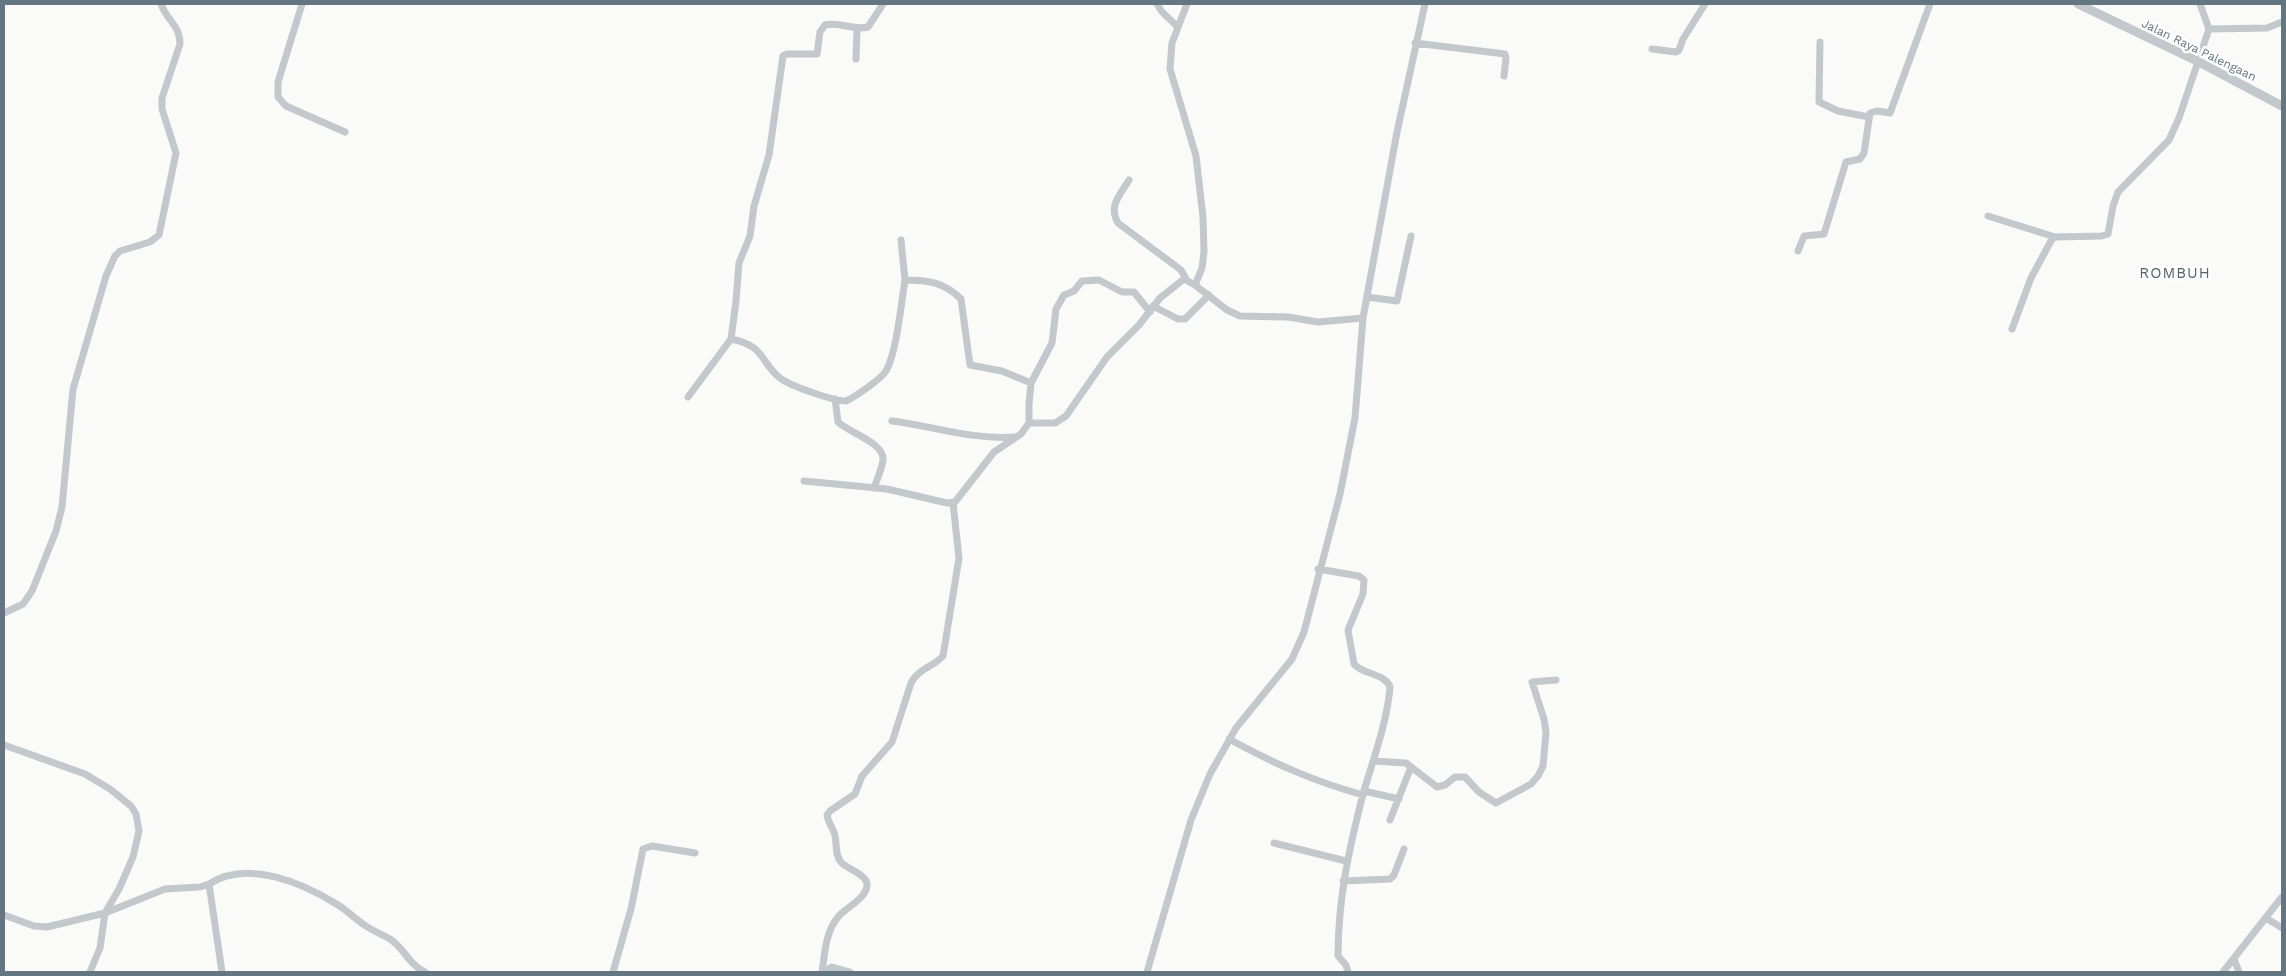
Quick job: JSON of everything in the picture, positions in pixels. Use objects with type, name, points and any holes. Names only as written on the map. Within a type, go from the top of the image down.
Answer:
[{"type":"street","points":[[4,614],[22,604],[32,591],[56,531],[62,507],[73,389],[106,276],[115,256],[120,251],[150,242],[158,235],[176,153],[162,109],[162,98],[180,44],[180,37],[176,26],[165,15],[161,4]]},
{"type":"street","points":[[302,4],[278,82],[278,97],[286,106],[346,132]]},
{"type":"street","points":[[688,397],[731,339],[739,263],[743,249],[750,236],[754,206],[769,156],[783,56],[787,54],[817,54],[820,32],[825,25],[843,25],[857,29],[870,26],[883,4]]},
{"type":"street","points":[[1157,4],[1162,12],[1177,26]]},
{"type":"street","points":[[1187,4],[1172,43],[1170,69],[1195,149],[1203,217],[1204,261],[1196,285]]},
{"type":"street","points":[[1147,972],[1191,820],[1210,774],[1229,739],[1296,651],[1304,632],[1318,569],[1340,494],[1355,418],[1363,318],[1397,132],[1425,4]]},
{"type":"street","points":[[1652,49],[1676,52],[1679,50],[1684,38],[1705,4]]},
{"type":"street","points":[[1798,251],[1804,236],[1820,236],[1825,233],[1846,162],[1860,159],[1864,153],[1869,118],[1873,111],[1890,113],[1930,4]]},
{"type":"street","name":"Jalan Raya Palengaan","points":[[2078,4],[2199,62],[2282,106]]},
{"type":"street","points":[[1988,216],[2055,237],[2102,236],[2108,234],[2113,206],[2118,192],[2173,133],[2209,29],[2200,4]]},
{"type":"street","points":[[2209,29],[2267,28],[2282,22]]},
{"type":"street","points":[[856,59],[857,29]]},
{"type":"street","points":[[1820,42],[1819,102],[1838,111],[1869,118]]},
{"type":"street","points":[[1415,43],[1504,54],[1506,58],[1504,76]]},
{"type":"street","points":[[1129,180],[1113,206],[1114,215],[1118,223],[1181,270],[1186,279],[1227,310],[1240,316],[1288,317],[1318,322],[1363,318]]},
{"type":"street","points":[[1367,297],[1397,301],[1410,236]]},
{"type":"street","points":[[2012,329],[2031,278],[2055,237]]},
{"type":"street","points":[[731,339],[752,346],[763,356],[777,375],[786,382],[842,401],[849,399],[886,371],[896,333],[905,280],[901,240]]},
{"type":"street","points":[[953,503],[967,489],[994,452],[1018,436],[1030,423],[1031,383],[1052,343],[1057,306],[1064,295],[1074,291],[1077,284],[1082,281],[1095,279],[1122,292],[1134,292],[1151,309],[1178,319],[1185,319],[1209,295]]},
{"type":"street","points":[[1030,423],[1055,423],[1066,416],[1107,357],[1179,281],[1186,279]]},
{"type":"street","points":[[905,280],[936,282],[945,286],[960,299],[970,365],[1002,371],[1031,383]]},
{"type":"street","points":[[835,399],[838,422],[868,440],[882,456],[883,461],[874,488]]},
{"type":"street","points":[[892,421],[980,437],[1018,436]]},
{"type":"street","points":[[804,481],[874,488],[953,503]]},
{"type":"street","points":[[850,972],[836,967],[823,972],[827,939],[838,917],[860,897],[866,890],[867,884],[865,878],[838,858],[834,833],[827,815],[856,794],[862,776],[892,742],[910,683],[915,675],[937,662],[943,656],[956,581],[958,558],[953,503]]},
{"type":"street","points":[[1318,569],[1359,576],[1364,580],[1361,599],[1348,630],[1354,664],[1358,668],[1384,680],[1390,687],[1373,762],[1346,861],[1343,881],[1339,912],[1338,956],[1346,965],[1348,972]]},
{"type":"street","points":[[1373,762],[1402,762],[1437,787],[1445,785],[1454,777],[1466,776],[1479,792],[1494,803],[1531,784],[1541,771],[1546,732],[1544,719],[1532,682],[1556,680]]},
{"type":"street","points":[[1229,739],[1286,769],[1329,786],[1399,799]]},
{"type":"street","points":[[4,745],[85,774],[110,789],[131,806],[139,823],[133,857],[106,913],[100,948],[90,972]]},
{"type":"street","points":[[1390,820],[1411,767]]},
{"type":"street","points":[[1274,843],[1346,861]]},
{"type":"street","points":[[613,972],[631,909],[643,849],[652,846],[696,852]]},
{"type":"street","points":[[1343,881],[1390,879],[1394,875],[1404,849]]},
{"type":"street","points":[[4,915],[34,926],[47,927],[106,913],[165,889],[200,887],[216,879],[238,873],[269,876],[300,885],[339,906],[366,926],[389,938],[414,965],[426,972]]},
{"type":"street","points":[[209,884],[222,972]]},
{"type":"street","points":[[2223,972],[2282,897]]},
{"type":"street","points":[[2266,918],[2282,928]]},
{"type":"street","points":[[2234,959],[2239,972]]},
{"type":"district","name":"ROMBUH","points":[[2175,273]]}]
